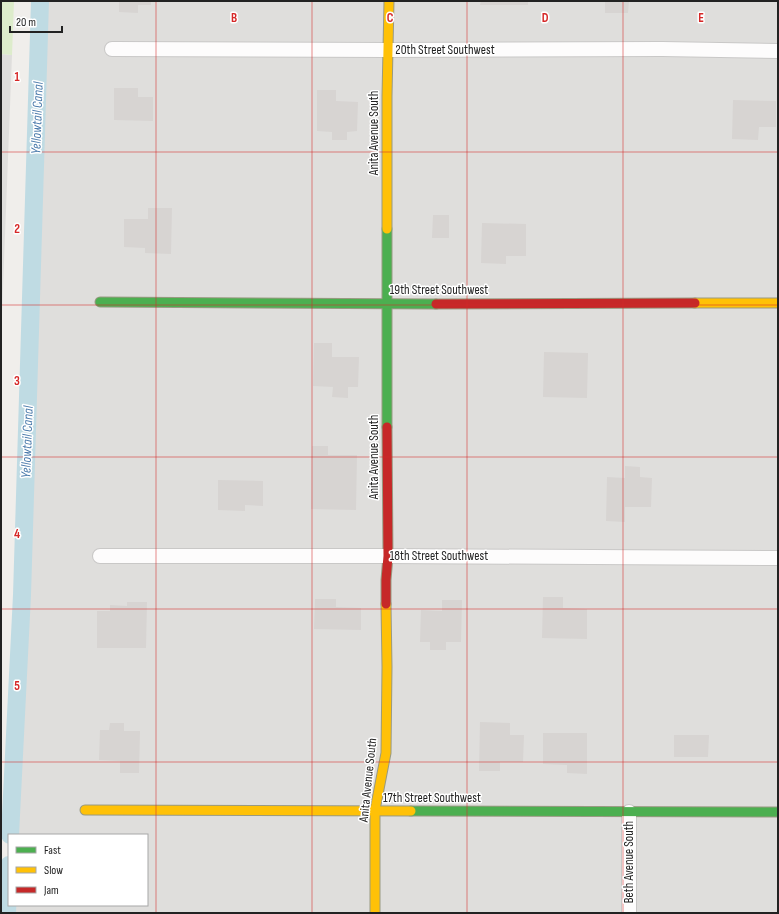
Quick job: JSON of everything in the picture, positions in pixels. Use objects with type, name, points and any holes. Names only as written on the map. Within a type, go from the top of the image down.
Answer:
[{"type":"street","name":"Anita Avenue South","points":[[375,913],[375,810],[386,753],[386,580],[388,556],[388,1]]},
{"type":"street","name":"20th Street Southwest","points":[[112,49],[662,49],[778,51]]},
{"type":"street","name":"19th Street Southwest","points":[[100,302],[387,304],[576,302],[778,303]]},
{"type":"street","name":"18th Street Southwest","points":[[100,556],[778,558]]},
{"type":"street","name":"17th Street Southwest","points":[[85,810],[778,812]]},
{"type":"street","name":"Beth Avenue South","points":[[628,913],[629,812]]},
{"type":"shaded area","points":[[46,1],[778,1],[778,913],[14,913],[14,906],[148,906],[148,834],[17,834]]},
{"type":"shaded area","points":[[1,54],[12,55],[1,339]]},
{"type":"green space","points":[[1,1],[14,1],[12,55],[1,54]]},
{"type":"building","points":[[119,1],[151,1],[151,5],[138,5],[138,13],[119,12]]},
{"type":"building","points":[[481,1],[528,1],[528,5],[480,5]]},
{"type":"building","points":[[605,1],[629,1],[628,13],[605,13]]},
{"type":"building","points":[[114,88],[138,88],[138,97],[153,97],[153,121],[114,120]]},
{"type":"building","points":[[317,90],[336,90],[336,101],[358,102],[357,131],[347,132],[347,140],[332,140],[332,132],[317,131]]},
{"type":"building","points":[[733,100],[776,101],[776,127],[759,127],[758,140],[732,139]]},
{"type":"building","points":[[148,208],[172,208],[171,254],[145,253],[145,248],[124,247],[124,219],[148,219]]},
{"type":"building","points":[[433,215],[449,215],[449,238],[432,238]]},
{"type":"building","points":[[482,223],[526,224],[526,256],[506,256],[506,264],[481,263]]},
{"type":"building","points":[[314,343],[332,343],[332,357],[359,357],[358,387],[348,387],[348,398],[332,397],[333,387],[313,386]]},
{"type":"building","points":[[544,352],[588,353],[587,398],[543,397]]},
{"type":"building","points":[[312,446],[328,446],[328,455],[357,455],[356,510],[311,509]]},
{"type":"building","points":[[625,466],[640,467],[640,477],[652,478],[651,507],[625,507],[625,522],[606,521],[607,477],[625,478]]},
{"type":"building","points":[[218,480],[263,481],[263,506],[245,505],[245,511],[218,510]]},
{"type":"building","points":[[543,597],[563,597],[563,608],[587,609],[587,639],[542,638]]},
{"type":"building","points":[[315,599],[336,599],[336,607],[361,608],[361,630],[314,629]]},
{"type":"building","points":[[442,600],[462,600],[461,642],[446,642],[446,650],[430,650],[430,642],[420,642],[421,610],[442,611]]},
{"type":"building","points":[[127,602],[147,602],[146,648],[97,648],[97,611],[110,611],[110,605],[127,606]]},
{"type":"building","points":[[480,722],[510,723],[510,735],[524,735],[523,762],[500,762],[500,771],[479,771]]},
{"type":"building","points":[[110,723],[124,723],[124,731],[140,731],[139,773],[120,773],[120,761],[99,760],[100,730],[109,730]]},
{"type":"building","points":[[543,733],[587,733],[587,774],[567,773],[567,765],[543,764]]},
{"type":"building","points":[[674,735],[709,735],[708,757],[674,757]]},
{"type":"waterway","name":"Yellowtail Canal","points":[[10,834],[22,595],[40,1]]},
{"type":"waterway","name":"Yellowtail Canal","points":[[7,913],[8,889]]},
{"type":"traffic: fast","points":[[387,229],[387,427]]},
{"type":"traffic: fast","points":[[100,302],[436,304]]},
{"type":"traffic: fast","points":[[411,811],[778,812]]},
{"type":"traffic: slow","points":[[387,229],[389,1]]},
{"type":"traffic: slow","points":[[695,303],[778,303]]},
{"type":"traffic: slow","points":[[375,913],[375,810],[386,753],[386,604]]},
{"type":"traffic: slow","points":[[85,810],[411,811]]},
{"type":"traffic: jam","points":[[436,304],[695,303]]},
{"type":"traffic: jam","points":[[386,604],[388,556],[387,427]]}]
